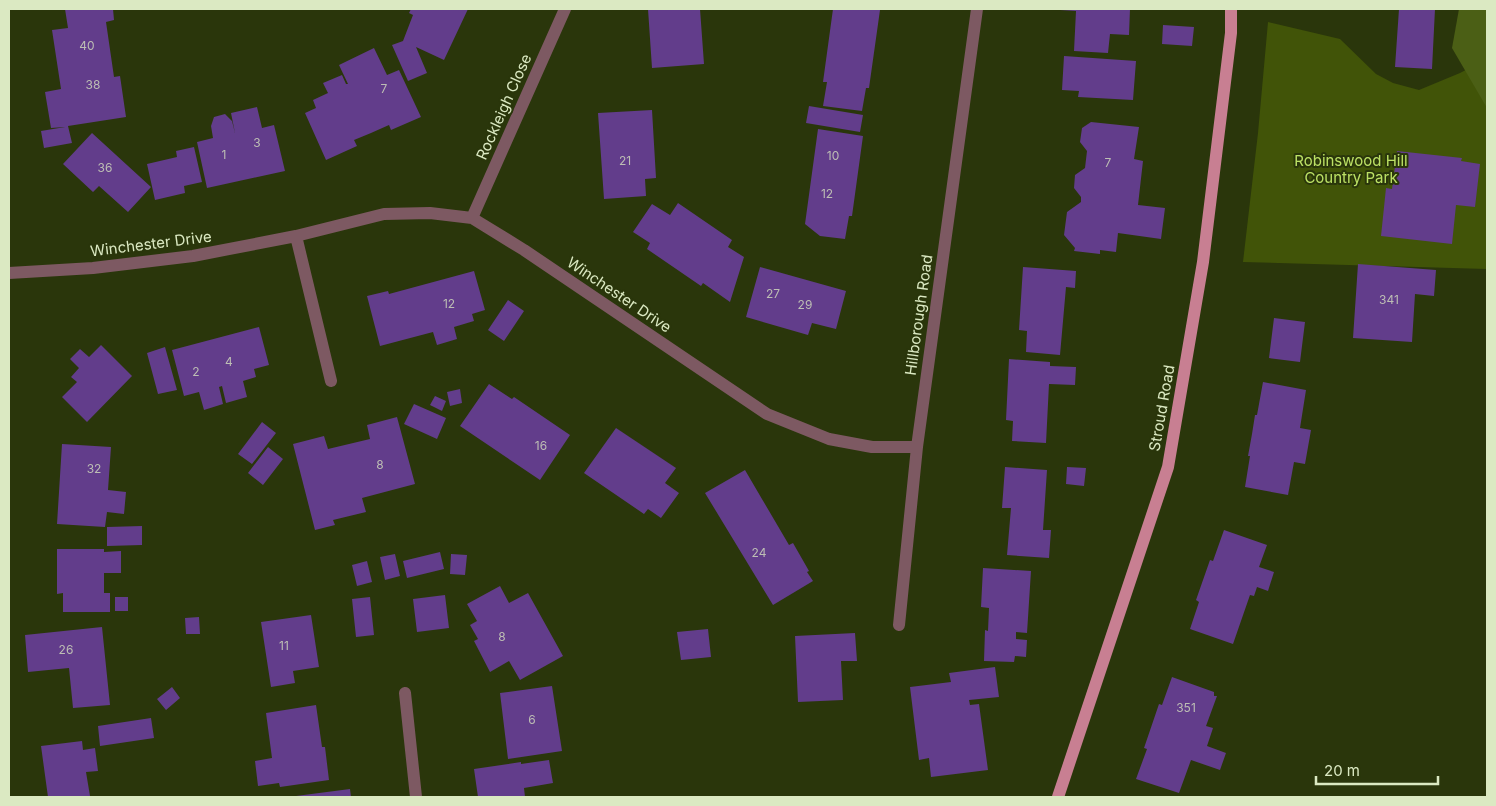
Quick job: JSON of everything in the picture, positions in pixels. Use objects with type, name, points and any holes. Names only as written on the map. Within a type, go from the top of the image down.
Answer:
[{"type":"main road","name":"Stroud Road","points":[[1058,797],[1168,467],[1203,262],[1232,32],[1231,9]]},
{"type":"street","name":"Rockleigh Close","points":[[472,218],[566,9]]},
{"type":"street","name":"Hillborough Road","points":[[898,625],[917,447],[977,9]]},
{"type":"street","name":"Winchester Drive","points":[[9,273],[93,268],[193,256],[296,236],[384,214],[430,213],[472,218],[524,250],[767,414],[829,439],[872,447],[917,447]]},
{"type":"street","points":[[296,236],[331,381]]},
{"type":"street","points":[[405,693],[416,797]]},
{"type":"green space","points":[[1459,9],[1487,9],[1487,108],[1452,48]]},
{"type":"green space","name":"Robinswood Hill Country Park","points":[[1268,22],[1340,39],[1376,74],[1393,83],[1419,90],[1460,73],[1487,59],[1487,269],[1243,262],[1258,133]]},
{"type":"building","points":[[65,9],[113,9],[114,20],[106,22],[114,77],[120,76],[126,117],[68,126],[72,143],[44,148],[41,131],[65,127],[51,128],[45,92],[61,89],[52,30],[68,28]]},
{"type":"building","points":[[411,9],[468,9],[444,60],[416,47],[427,73],[408,81],[392,45],[403,41],[413,15],[409,13]]},
{"type":"building","points":[[648,9],[700,9],[704,64],[652,68]]},
{"type":"building","points":[[833,9],[880,10],[869,88],[866,88],[862,111],[823,106],[827,82],[823,82]]},
{"type":"building","points":[[1060,9],[1130,9],[1129,35],[1110,34],[1108,53],[1074,51],[1076,11]]},
{"type":"building","points":[[1399,9],[1435,9],[1432,69],[1395,67]]},
{"type":"building","points":[[1163,25],[1194,27],[1192,46],[1162,44]]},
{"type":"building","points":[[374,48],[387,75],[399,70],[421,117],[391,130],[389,125],[354,140],[357,146],[326,160],[305,113],[316,108],[313,100],[328,93],[323,83],[342,75],[346,84],[348,84],[339,65]]},
{"type":"building","points":[[1064,56],[1136,61],[1133,100],[1078,97],[1079,91],[1062,90]]},
{"type":"building","points":[[809,106],[863,115],[860,132],[806,123]]},
{"type":"building","points":[[257,107],[262,128],[274,125],[285,171],[207,188],[197,142],[213,138],[211,126],[214,117],[225,114],[232,121],[235,133],[231,113]]},
{"type":"building","points":[[652,110],[656,178],[645,179],[646,196],[604,199],[598,113]]},
{"type":"building","points":[[1091,122],[1139,127],[1134,159],[1143,161],[1138,205],[1165,208],[1161,239],[1118,233],[1116,252],[1100,250],[1100,254],[1074,251],[1075,248],[1064,235],[1067,212],[1081,202],[1081,197],[1074,188],[1075,175],[1085,168],[1087,151],[1080,142],[1082,128]]},
{"type":"building","points":[[818,129],[863,136],[852,216],[849,216],[845,239],[820,236],[805,224]]},
{"type":"building","points":[[92,133],[151,187],[128,212],[99,186],[93,192],[63,164]]},
{"type":"building","points":[[194,147],[202,182],[184,186],[185,193],[155,200],[147,164],[177,157],[176,151]]},
{"type":"building","points":[[1397,151],[1462,158],[1461,161],[1480,164],[1475,207],[1456,205],[1452,244],[1381,236],[1386,188],[1392,189]]},
{"type":"building","points":[[678,203],[732,240],[728,247],[744,257],[730,302],[703,283],[701,286],[647,249],[650,243],[633,232],[652,204],[670,215]]},
{"type":"building","points":[[1358,264],[1436,270],[1434,296],[1415,294],[1412,342],[1353,338]]},
{"type":"building","points":[[760,267],[846,291],[836,329],[812,323],[808,335],[746,317]]},
{"type":"building","points":[[1023,267],[1076,271],[1075,288],[1066,287],[1060,355],[1026,352],[1027,331],[1019,330]]},
{"type":"building","points":[[474,271],[485,310],[472,314],[474,321],[454,327],[457,339],[437,345],[433,332],[380,346],[367,296],[388,291],[389,294]]},
{"type":"building","points":[[508,300],[524,311],[504,341],[488,330]]},
{"type":"building","points":[[1274,318],[1305,322],[1300,362],[1269,358]]},
{"type":"building","points":[[259,327],[269,365],[254,369],[256,377],[243,381],[247,397],[226,403],[222,386],[219,387],[223,404],[204,410],[199,392],[184,396],[172,350]]},
{"type":"building","points":[[101,345],[132,376],[87,422],[62,397],[77,382],[71,377],[79,368],[70,359],[80,349],[89,357]]},
{"type":"building","points":[[165,347],[177,390],[158,394],[147,353]]},
{"type":"building","points":[[1009,359],[1050,362],[1050,366],[1076,367],[1075,385],[1049,384],[1046,443],[1012,441],[1013,421],[1006,420]]},
{"type":"building","points":[[1263,382],[1306,390],[1300,428],[1311,430],[1305,464],[1294,462],[1288,495],[1245,487],[1255,415],[1257,415]]},
{"type":"building","points":[[489,384],[512,399],[514,397],[570,435],[540,480],[460,426]]},
{"type":"building","points":[[460,389],[462,403],[450,406],[447,392]]},
{"type":"building","points":[[435,396],[446,401],[442,411],[430,405]]},
{"type":"building","points":[[414,404],[446,418],[437,439],[404,424]]},
{"type":"building","points":[[397,417],[415,484],[362,498],[366,512],[333,520],[335,525],[315,530],[293,444],[324,436],[328,449],[370,439],[367,425]]},
{"type":"building","points":[[262,422],[276,433],[252,464],[238,454]]},
{"type":"building","points":[[616,428],[676,468],[665,483],[679,493],[661,518],[648,509],[644,514],[584,473]]},
{"type":"building","points":[[62,444],[111,447],[108,490],[126,492],[124,514],[107,512],[105,527],[57,524]]},
{"type":"building","points":[[268,447],[283,459],[263,485],[248,473]]},
{"type":"building","points":[[1005,467],[1047,470],[1043,530],[1051,530],[1049,558],[1007,555],[1011,508],[1002,508]]},
{"type":"building","points":[[1067,467],[1086,468],[1084,486],[1066,484]]},
{"type":"building","points":[[745,470],[789,545],[793,543],[813,581],[773,605],[705,493]]},
{"type":"building","points":[[142,526],[142,545],[107,546],[107,527]]},
{"type":"building","points":[[1224,530],[1267,545],[1259,567],[1274,572],[1268,591],[1257,587],[1254,596],[1250,595],[1233,644],[1190,629],[1199,602],[1196,600],[1210,560],[1213,561]]},
{"type":"building","points":[[57,549],[104,549],[104,552],[121,551],[121,573],[104,573],[104,593],[110,593],[110,612],[63,612],[63,593],[57,594]]},
{"type":"building","points":[[440,552],[444,569],[407,578],[403,561]]},
{"type":"building","points":[[395,554],[400,576],[385,580],[380,557]]},
{"type":"building","points":[[451,554],[467,555],[465,575],[450,574]]},
{"type":"building","points":[[367,561],[372,582],[357,586],[352,565]]},
{"type":"building","points":[[983,568],[1031,571],[1027,633],[1016,632],[1016,639],[1027,640],[1026,657],[1015,656],[1014,662],[984,661],[985,630],[988,631],[989,608],[981,607]]},
{"type":"building","points":[[500,586],[509,603],[528,593],[563,656],[520,680],[509,661],[490,672],[474,641],[478,639],[470,625],[477,621],[467,604]]},
{"type":"building","points":[[445,595],[449,628],[417,632],[413,599]]},
{"type":"building","points":[[115,597],[128,597],[128,611],[115,611]]},
{"type":"building","points":[[370,597],[374,635],[356,637],[352,599]]},
{"type":"building","points":[[311,615],[319,667],[293,671],[295,683],[271,687],[261,622]]},
{"type":"building","points":[[199,617],[200,634],[186,634],[185,618]]},
{"type":"building","points":[[102,627],[110,705],[73,708],[69,668],[28,672],[25,635]]},
{"type":"building","points":[[708,629],[711,657],[681,660],[677,632]]},
{"type":"building","points":[[855,633],[857,661],[841,661],[843,700],[798,702],[795,636]]},
{"type":"building","points":[[995,667],[999,697],[969,700],[970,705],[979,704],[988,770],[931,777],[929,758],[919,760],[910,687],[951,682],[949,673]]},
{"type":"building","points":[[1172,677],[1214,692],[1214,696],[1217,696],[1206,726],[1213,728],[1207,746],[1226,753],[1220,770],[1191,760],[1179,793],[1136,779],[1147,749],[1144,748],[1159,704],[1162,705]]},
{"type":"building","points":[[552,686],[562,751],[508,759],[500,693]]},
{"type":"building","points":[[172,687],[180,698],[166,710],[157,699]]},
{"type":"building","points":[[316,705],[322,747],[325,747],[329,780],[280,787],[279,783],[258,786],[255,761],[272,758],[266,713]]},
{"type":"building","points":[[151,718],[154,738],[100,746],[98,726]]},
{"type":"building","points":[[82,741],[83,750],[95,748],[98,771],[86,772],[90,796],[48,797],[41,746]]},
{"type":"building","points":[[549,760],[553,783],[524,788],[525,797],[478,797],[474,769]]},
{"type":"building","points":[[350,789],[351,797],[296,797],[296,796]]}]
